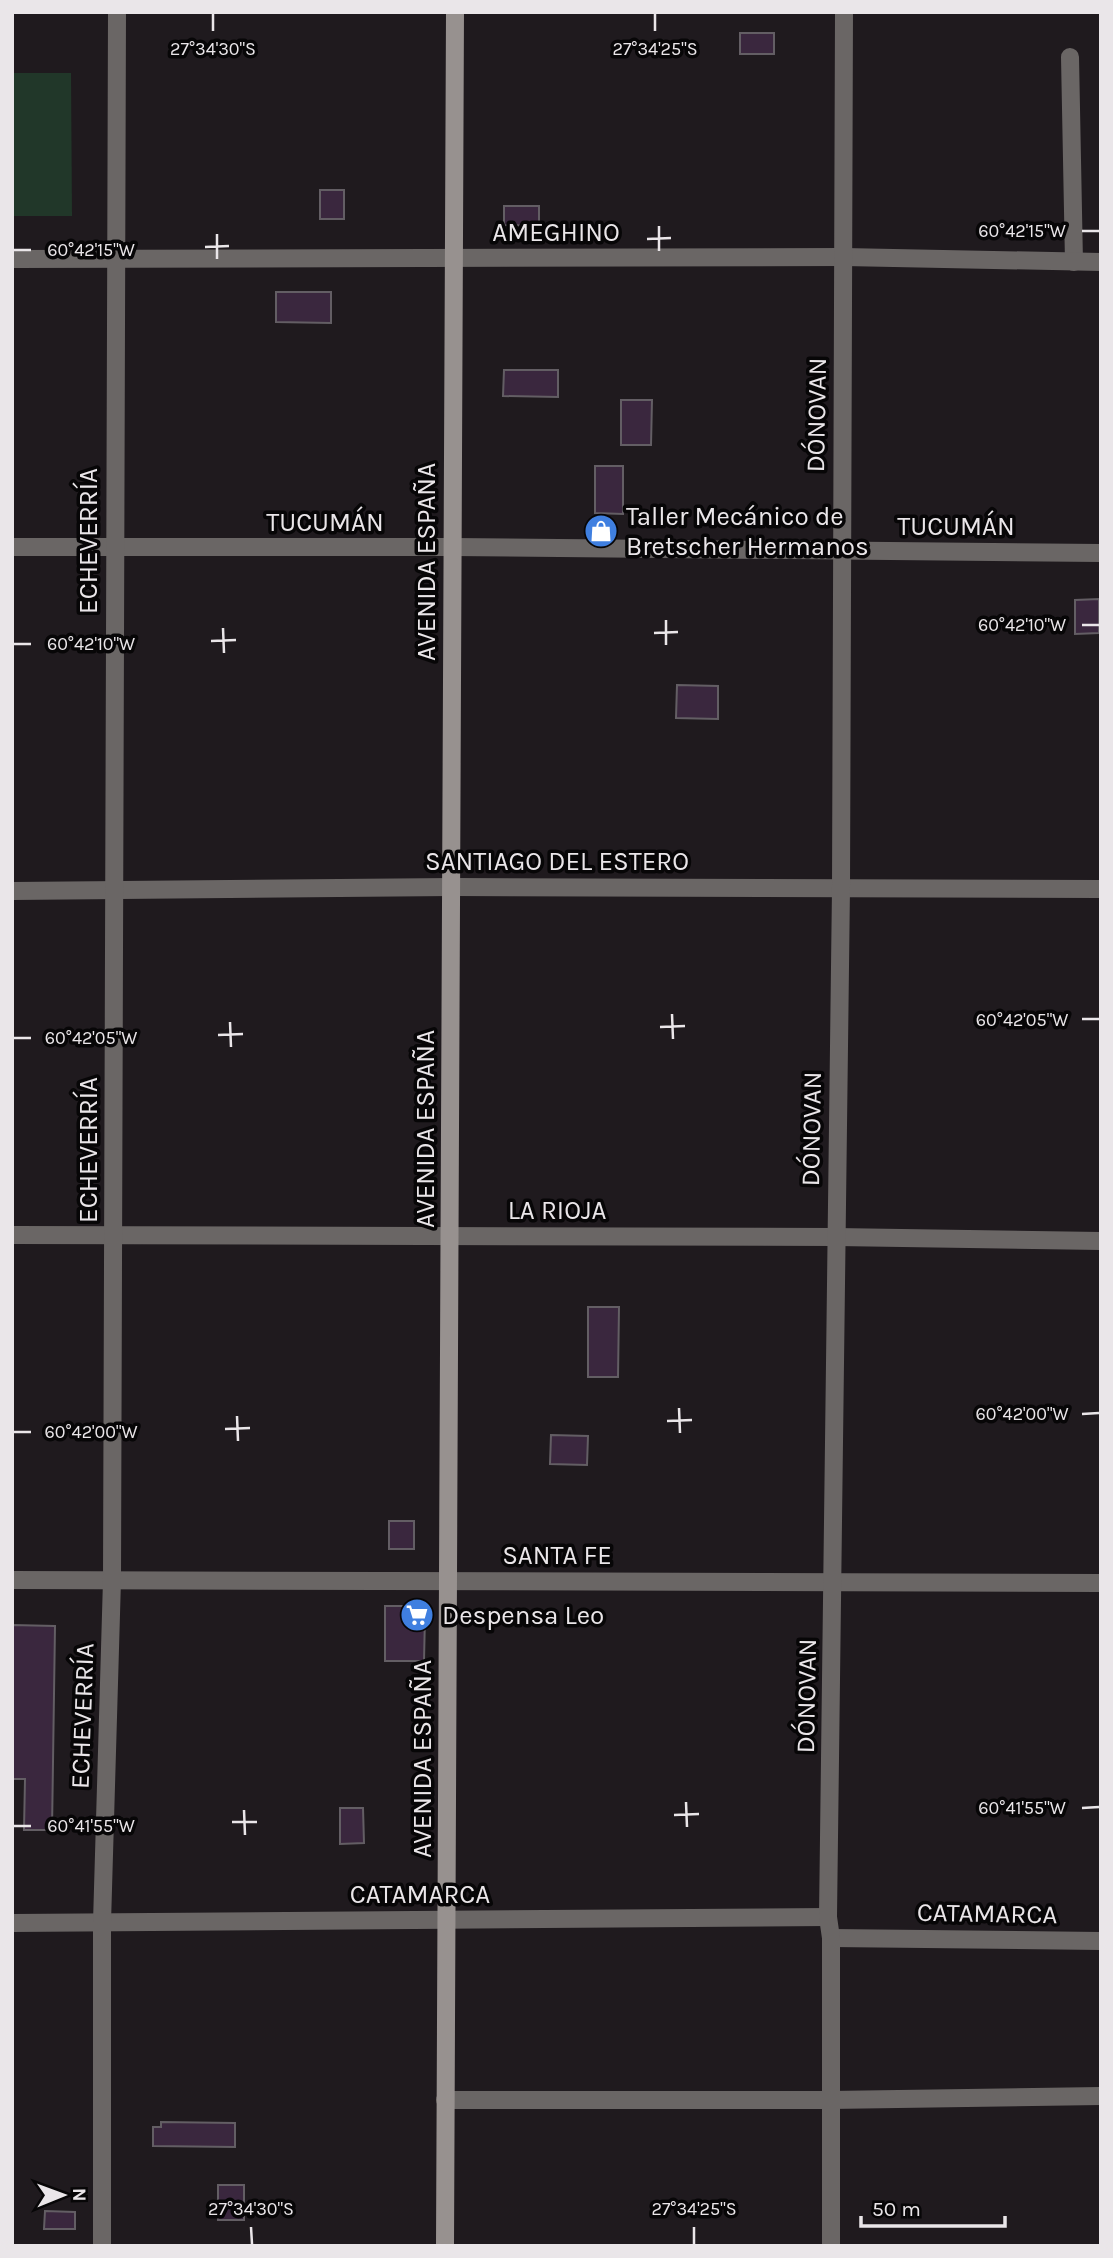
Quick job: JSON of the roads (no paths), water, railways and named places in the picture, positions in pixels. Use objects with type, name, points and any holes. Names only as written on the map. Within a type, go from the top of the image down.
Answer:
[{"type":"street","name":"ECHEVERRÍA","points":[[102,2246],[102,1923],[112,1580],[117,12]]},
{"type":"street","name":"AVENIDA ESPAÑA","points":[[445,2246],[455,12]]},
{"type":"street","name":"DÓNOVAN","points":[[831,2246],[831,1938],[828,1917],[841,888],[844,12]]},
{"type":"street","points":[[1070,57],[1074,262]]},
{"type":"street","name":"AMEGHINO","points":[[12,259],[844,257],[1101,262]]},
{"type":"street","name":"TUCUMÁN","points":[[12,547],[452,547],[1101,553]]},
{"type":"street","name":"SANTIAGO DEL ESTERO","points":[[12,891],[452,887],[1101,888]]},
{"type":"street","name":"LA RIOJA","points":[[12,1236],[836,1237],[1101,1241]]},
{"type":"street","name":"SANTA FE","points":[[12,1580],[1101,1583]]},
{"type":"street","name":"CATAMARCA","points":[[12,1923],[828,1917]]},
{"type":"street","name":"CATAMARCA","points":[[831,1938],[1101,1941]]},
{"type":"street","points":[[445,2100],[830,2100],[1101,2096]]},
{"type":"place","name":"Taller Mecánico de Bretscher Hermanos","points":[[601,531]]},
{"type":"place","name":"Despensa Leo","points":[[417,1615]]}]
